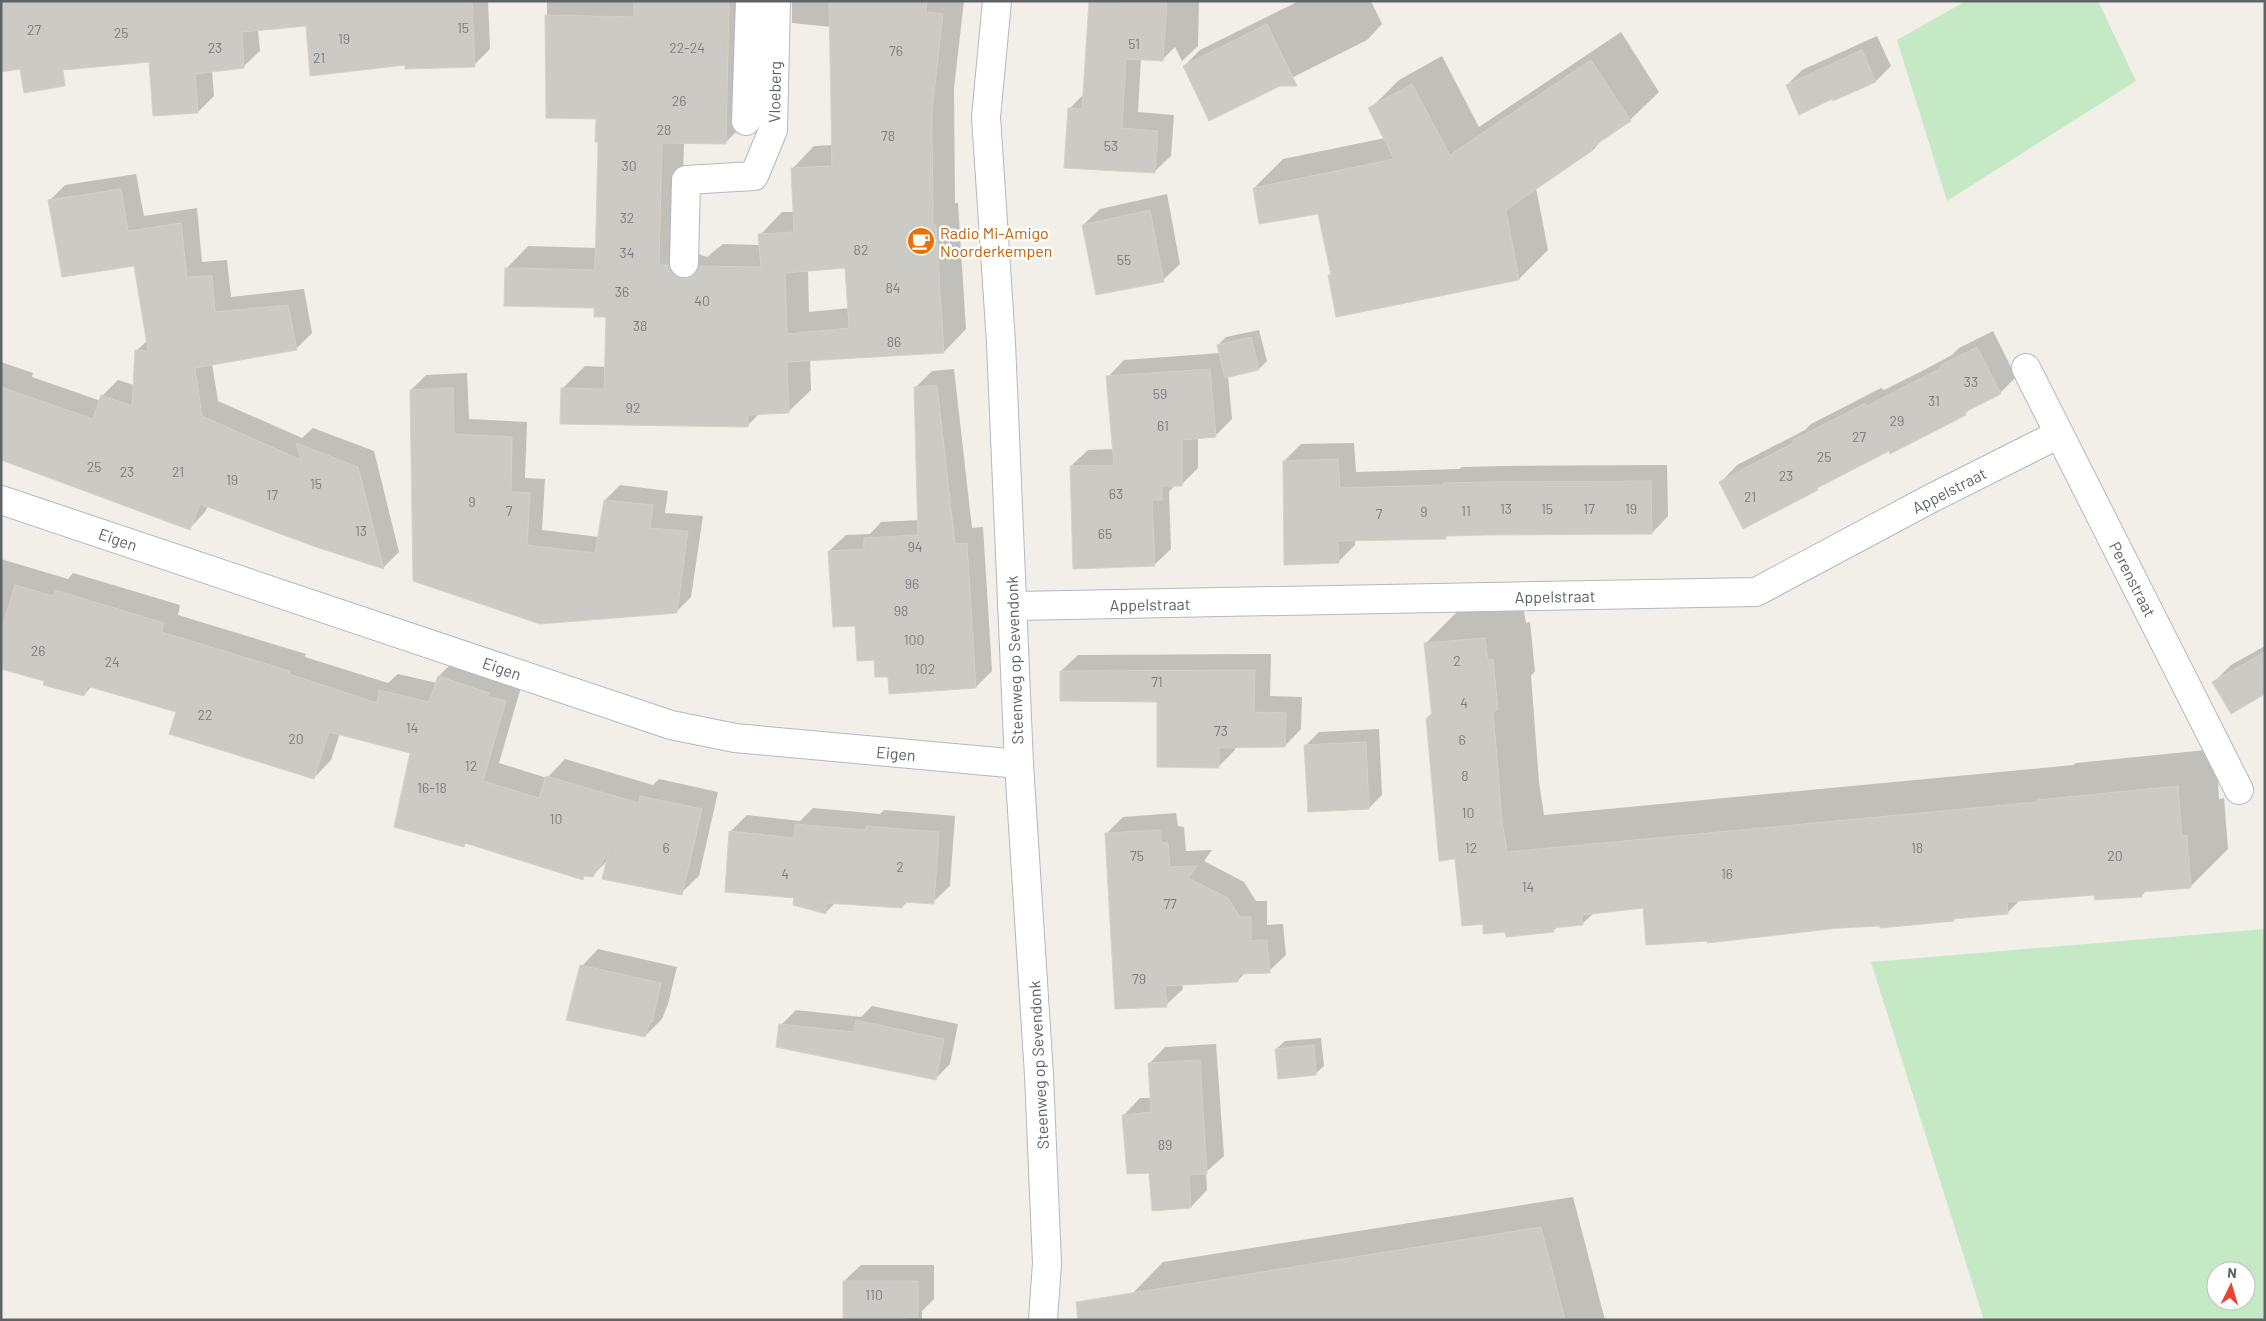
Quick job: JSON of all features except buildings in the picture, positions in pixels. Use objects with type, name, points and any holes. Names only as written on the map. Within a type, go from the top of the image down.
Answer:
[{"type":"street","name":"Vloeberg","points":[[746,121],[750,1]]},
{"type":"street","name":"Vloeberg","points":[[684,263],[686,180],[754,176],[773,130],[776,1]]},
{"type":"street","name":"Steenweg op Sevendonk","points":[[997,1],[986,117],[1001,343],[1019,764],[1039,1075],[1047,1263],[1043,1320]]},
{"type":"street","name":"Perenstraat","points":[[2026,368],[2239,790]]},
{"type":"street","name":"Appelstraat","points":[[1012,606],[1756,592],[1930,499],[2059,434]]},
{"type":"street","name":"Eigen","points":[[1,500],[671,724],[735,738],[1019,764]]},
{"type":"green space","points":[[1966,1],[2098,1],[2136,81],[1947,201],[1897,40]]},
{"type":"green space","points":[[2265,929],[2265,1320],[1984,1320],[1871,962]]},
{"type":"place","name":"Radio Mi-Amigo Noorderkempen","points":[[921,241]]}]
